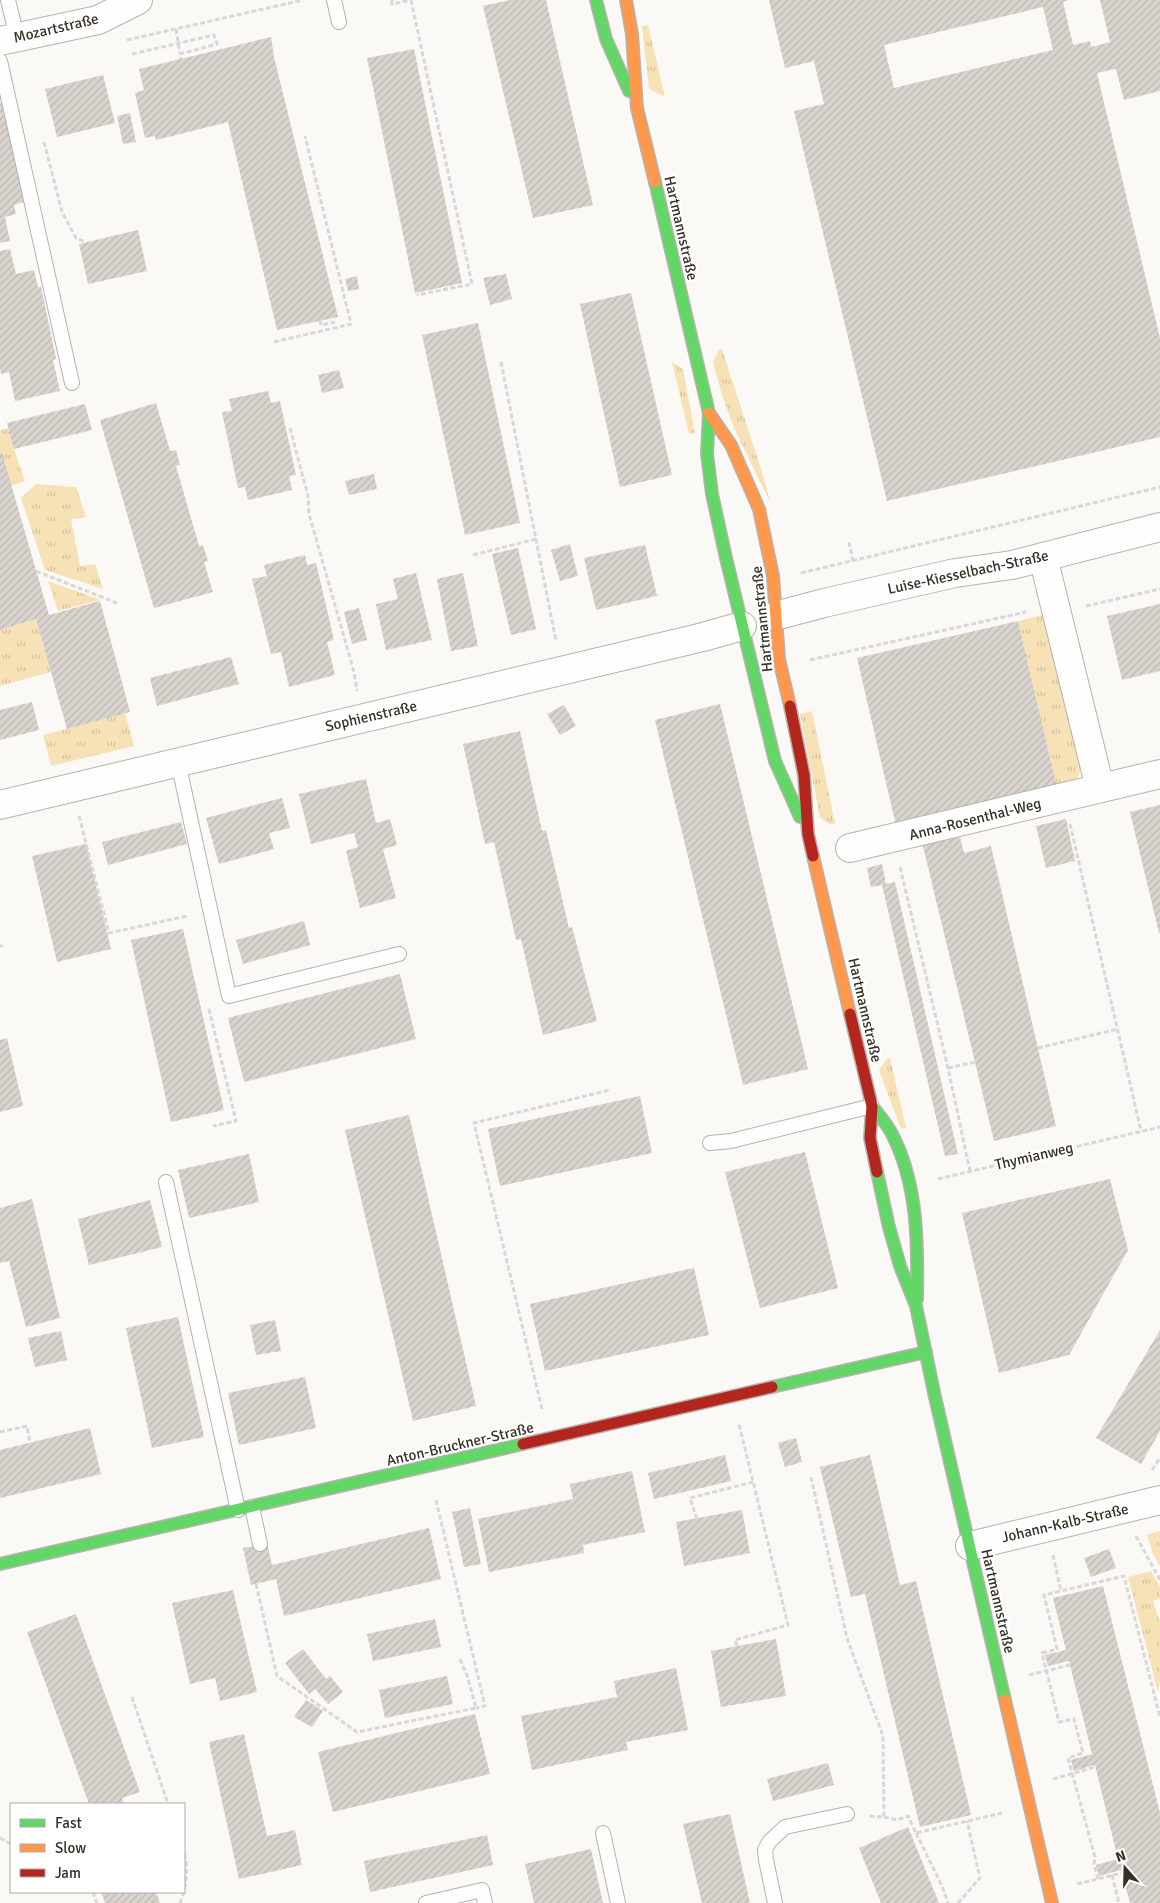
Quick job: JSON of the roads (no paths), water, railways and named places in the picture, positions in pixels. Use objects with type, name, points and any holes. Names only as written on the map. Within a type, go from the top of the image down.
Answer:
[{"type":"street","name":"Mozartstraße","points":[[8,39],[98,20],[138,0]]},
{"type":"street","name":"Hartmannstraße","points":[[596,0],[606,39],[637,108]]},
{"type":"street","name":"Hartmannstraße","points":[[626,0],[632,34],[637,108],[708,413],[707,454],[712,494],[759,621],[779,658],[798,738],[804,775],[808,834],[872,1106],[870,1138],[875,1164],[900,1266],[916,1306],[1052,1903]]},
{"type":"street","name":"Hartmannstraße","points":[[708,413],[731,445],[759,509],[771,567],[759,621],[776,761],[808,834]]},
{"type":"street","name":"Luise-Kiesselbach-Straße","points":[[759,621],[824,603],[955,573],[1012,565],[1160,527]]},
{"type":"street","points":[[1043,557],[1100,788]]},
{"type":"street","name":"Sophienstraße","points":[[0,805],[704,637],[759,621]]},
{"type":"street","name":"Anna-Rosenthal-Weg","points":[[850,848],[1160,774]]},
{"type":"street","name":"Hartmannstraße","points":[[872,1106],[892,1134],[902,1158],[909,1186],[916,1220],[919,1260],[916,1306]]},
{"type":"street","name":"Anton-Bruckner-Straße","points":[[0,1564],[926,1352]]},
{"type":"street","name":"Johann-Kalb-Straße","points":[[970,1546],[1160,1500]]},
{"type":"lane","points":[[8,0],[8,39]]},
{"type":"lane","points":[[334,0],[339,22]]},
{"type":"lane","points":[[0,61],[72,382]]},
{"type":"lane","points":[[178,762],[229,996],[399,954]]},
{"type":"lane","points":[[710,1144],[731,1142],[872,1106]]},
{"type":"lane","points":[[166,1182],[245,1508],[260,1544]]},
{"type":"lane","points":[[775,1903],[766,1860],[765,1850],[768,1842],[786,1827],[848,1814]]},
{"type":"lane","points":[[603,1833],[618,1903]]},
{"type":"lane","points":[[426,1903],[482,1890],[485,1903]]}]
